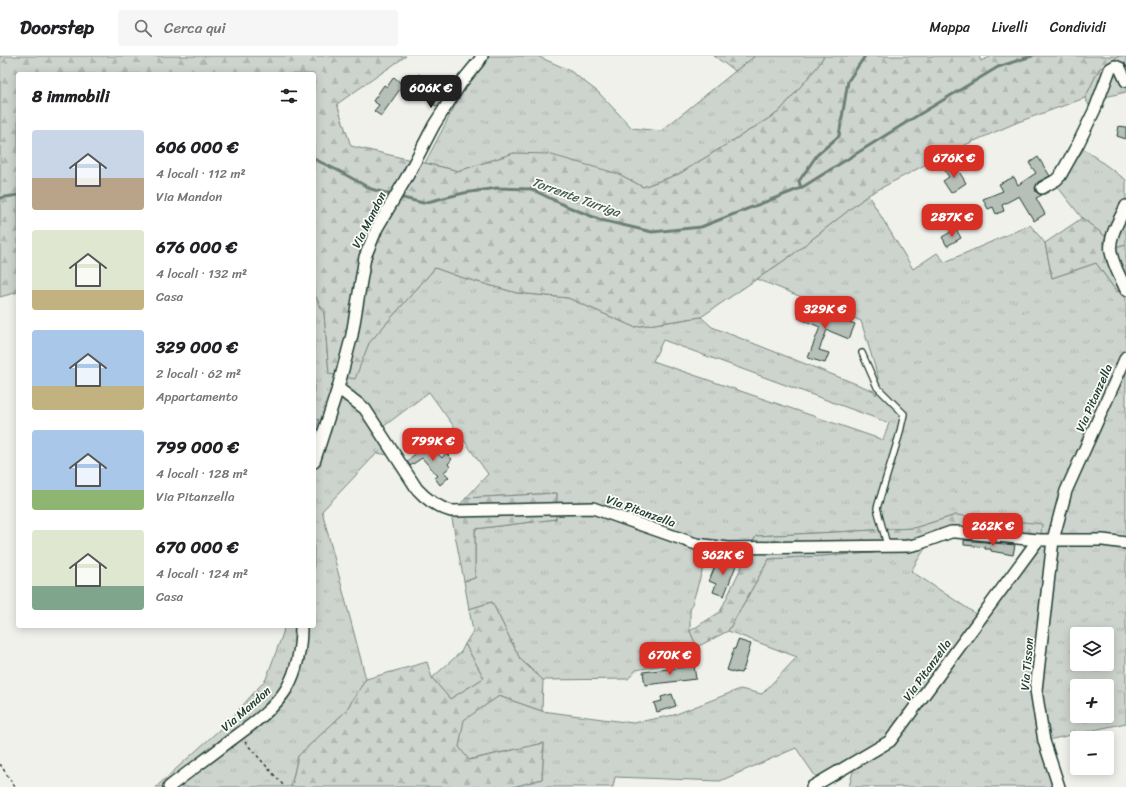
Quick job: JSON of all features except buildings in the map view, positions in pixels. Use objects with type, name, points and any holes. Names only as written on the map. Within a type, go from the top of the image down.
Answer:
[{"type":"street","name":"Via Mandon","points":[[316,456],[338,388],[352,335],[365,257],[377,228],[408,175],[434,125],[461,83],[480,61],[482,56]]},
{"type":"street","points":[[1042,188],[1058,178],[1078,144],[1097,105],[1110,69],[1115,66],[1120,68],[1126,82]]},
{"type":"street","points":[[1126,206],[1112,237],[1110,248],[1112,258],[1126,290]]},
{"type":"street","name":"Via Pitanzella","points":[[1053,540],[1066,491],[1126,357]]},
{"type":"street","name":"Via Pitanzella","points":[[338,388],[365,409],[417,489],[432,503],[441,508],[452,510],[592,508],[696,544],[743,548],[887,545],[909,546],[951,532],[1038,540],[1103,540],[1126,543]]},
{"type":"street","name":"Via Pitanzella","points":[[812,787],[890,742],[1038,540]]},
{"type":"street","name":"Via Tisson","points":[[1053,540],[1036,690],[1044,740],[1059,787]]},
{"type":"street","name":"Via Mandon","points":[[169,787],[268,711],[278,700],[287,688],[298,661],[301,628]]},
{"type":"lane","points":[[862,353],[877,387],[904,414],[899,436],[877,508],[887,545]]},
{"type":"path","points":[[239,734],[284,786]]},
{"type":"path","points":[[0,764],[15,787]]},
{"type":"green space","points":[[0,56],[406,56],[337,104],[351,146],[459,171],[514,153],[548,154],[619,174],[643,187],[679,174],[779,112],[818,66],[824,56],[979,56],[981,61],[992,56],[1119,56],[1099,69],[1085,98],[1018,122],[949,152],[868,195],[792,255],[701,317],[634,327],[568,298],[517,293],[460,277],[435,268],[369,343],[355,379],[329,374],[324,313],[316,297],[316,72],[16,72],[16,293],[0,297]]},
{"type":"green space","points":[[487,56],[537,56],[569,70],[598,92],[632,128],[661,131],[754,56],[824,56],[818,66],[779,112],[679,174],[643,187],[619,174],[514,153],[459,171],[425,163],[459,98]]},
{"type":"green space","points":[[714,56],[753,56],[754,57],[735,71]]},
{"type":"green space","points":[[1119,56],[1126,56],[1126,92],[1105,97],[1096,118],[1085,98],[1099,69]]},
{"type":"green space","points":[[1084,149],[1126,180],[1126,245],[1119,247],[1082,218],[1057,186]]},
{"type":"green space","points":[[868,195],[913,269],[937,253],[945,262],[1030,225],[1045,243],[1052,278],[1096,263],[1116,291],[1126,286],[1126,723],[1089,731],[1070,731],[1070,735],[1048,740],[1063,787],[849,787],[855,763],[820,783],[796,748],[720,781],[615,777],[613,787],[513,787],[542,779],[544,743],[468,760],[459,747],[463,720],[499,696],[542,711],[633,723],[674,715],[740,689],[762,694],[797,657],[728,631],[769,559],[872,553],[927,545],[911,571],[985,620],[1040,545],[956,515],[914,528],[756,536],[745,559],[707,555],[690,611],[690,631],[697,647],[695,659],[636,670],[628,679],[543,680],[520,659],[492,602],[469,609],[464,581],[475,578],[475,529],[556,519],[557,493],[466,498],[488,474],[429,392],[375,433],[389,455],[377,453],[322,511],[366,679],[345,712],[298,756],[291,787],[156,787],[229,721],[266,679],[284,628],[316,628],[316,429],[319,419],[316,420],[316,297],[324,313],[329,374],[354,378],[369,343],[435,268],[460,277],[517,293],[568,298],[634,327],[701,317],[712,327],[874,391],[876,395],[878,377],[861,321],[757,279],[792,255]],"holes":[[[663,340],[889,423],[883,440],[653,361]]]},
{"type":"green space","points":[[1082,218],[1119,247],[1126,245],[1126,286],[1117,292],[1096,263],[1052,278],[1045,243]]},
{"type":"green space","points":[[557,493],[556,519],[475,529],[475,578],[464,581],[451,514],[466,498]]},
{"type":"green space","points":[[956,515],[1042,524],[1040,545],[952,534],[927,545],[872,553],[769,559],[728,631],[697,647],[690,631],[720,612],[756,536],[914,528]]},
{"type":"green space","points":[[492,602],[520,659],[543,680],[542,711],[499,696],[464,720],[459,747],[469,760],[544,743],[542,779],[513,787],[291,787],[298,756],[345,712],[366,679],[427,662],[432,678],[450,699],[484,678],[465,644],[473,631],[469,609]]},
{"type":"green space","points":[[465,644],[484,678],[450,699],[432,678],[461,652]]},
{"type":"waterway","name":"Torrente Turriga","points":[[399,197],[423,203],[464,193],[497,188],[531,189],[566,206],[601,220],[652,232],[701,227],[801,188],[799,181],[817,155],[839,136],[848,81],[865,56]]},
{"type":"waterway","points":[[801,188],[998,67],[1032,56]]},
{"type":"waterway","name":"Torrente Turriga","points":[[316,160],[371,189],[393,195]]},
{"type":"waterway","name":"Torrente Turriga","points":[[0,198],[16,195]]}]
